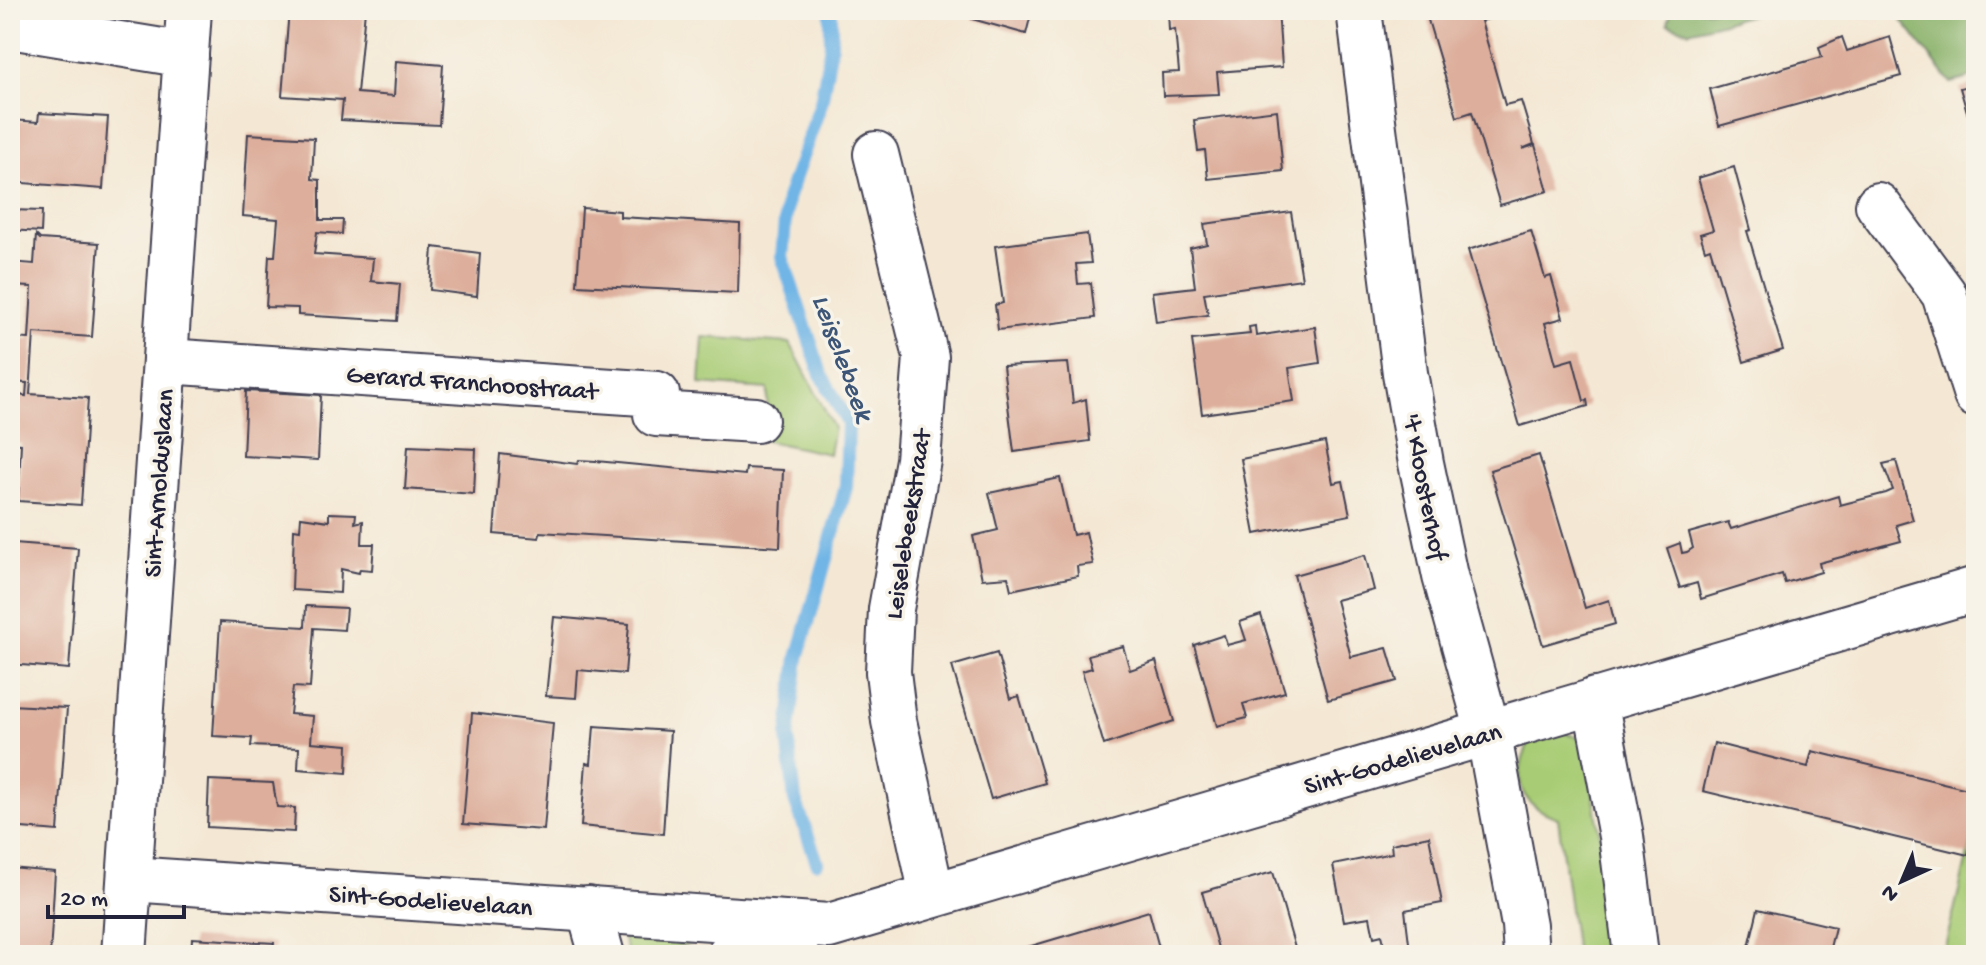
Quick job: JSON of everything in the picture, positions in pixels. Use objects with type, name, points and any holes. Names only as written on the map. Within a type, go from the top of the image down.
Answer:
[{"type":"street","name":"Sint-Arnolduslaan","points":[[124,955],[189,10]]},
{"type":"street","name":"'t Kloosterhof","points":[[1359,10],[1405,373],[1445,576],[1488,731],[1524,925],[1526,955]]},
{"type":"street","points":[[10,26],[186,55]]},
{"type":"street","name":"Leiselebeekstraat","points":[[876,154],[926,357],[918,460],[891,609],[888,672],[894,721],[932,895]]},
{"type":"street","points":[[1878,205],[1944,294],[1964,305],[1976,395]]},
{"type":"street","name":"Gerard Franchoostraat","points":[[166,361],[657,394],[656,414],[756,420]]},
{"type":"street","name":"Sint-Godelievelaan","points":[[729,955],[1976,589]]},
{"type":"street","points":[[1595,700],[1621,836],[1636,955]]},
{"type":"street","name":"Sint-Godelievelaan","points":[[130,879],[829,926]]},
{"type":"street","points":[[589,909],[602,955]]},
{"type":"green space","points":[[1671,10],[1771,10],[1689,31],[1668,24]]},
{"type":"green space","points":[[1894,10],[1976,10],[1976,76],[1951,83]]},
{"type":"green space","points":[[703,337],[790,343],[834,428],[829,454],[766,441],[768,389],[700,384]]},
{"type":"green space","points":[[1562,732],[1584,739],[1620,955],[1576,955],[1558,818],[1532,804],[1521,786],[1522,763],[1532,737]]},
{"type":"green space","points":[[1976,822],[1976,955],[1943,955]]},
{"type":"green space","points":[[622,936],[700,941],[652,955],[628,955]]},
{"type":"building","points":[[289,10],[365,10],[357,93],[394,96],[396,61],[443,65],[439,125],[341,120],[343,100],[282,96]]},
{"type":"building","points":[[974,10],[1032,10],[1026,34],[972,19]]},
{"type":"building","points":[[1168,10],[1278,10],[1282,67],[1217,72],[1219,94],[1163,96],[1162,73],[1179,72],[1175,29],[1169,30]]},
{"type":"building","points":[[1425,10],[1498,10],[1500,16],[1481,21],[1505,105],[1521,101],[1522,104],[1534,144],[1522,149],[1535,145],[1548,191],[1500,205],[1472,112],[1457,117]]},
{"type":"building","points":[[1842,37],[1847,51],[1890,37],[1901,76],[1719,126],[1710,89],[1822,57],[1819,47]]},
{"type":"building","points":[[1976,84],[1976,139],[1975,139],[1960,88]]},
{"type":"building","points":[[1277,110],[1283,171],[1208,179],[1205,150],[1198,151],[1194,120]]},
{"type":"building","points":[[39,113],[108,117],[103,189],[10,182],[12,120],[38,122]]},
{"type":"building","points":[[248,134],[314,138],[312,179],[320,180],[320,220],[343,220],[342,234],[317,232],[314,254],[373,258],[371,281],[400,284],[397,321],[298,315],[298,308],[266,307],[269,256],[275,256],[278,219],[243,216]]},
{"type":"building","points":[[1734,167],[1751,230],[1747,231],[1783,350],[1744,362],[1710,248],[1705,250],[1700,234],[1713,230],[1698,178]]},
{"type":"building","points":[[582,208],[620,211],[620,217],[740,224],[738,293],[577,285]]},
{"type":"building","points":[[10,210],[42,211],[41,232],[10,230]]},
{"type":"building","points":[[1291,212],[1302,279],[1204,293],[1208,315],[1156,322],[1152,292],[1195,287],[1190,248],[1207,244],[1204,224]]},
{"type":"building","points":[[1531,231],[1545,278],[1551,276],[1563,318],[1545,323],[1556,364],[1573,359],[1588,406],[1520,426],[1468,250]]},
{"type":"building","points":[[1087,234],[1091,263],[1076,264],[1078,284],[1091,283],[1095,318],[998,330],[995,305],[1003,303],[995,246]]},
{"type":"building","points":[[36,235],[40,239],[99,243],[92,337],[34,333],[30,394],[88,398],[81,505],[18,501],[21,444],[10,443],[10,419],[12,394],[26,396],[27,383],[10,382],[10,338],[29,339],[32,287],[10,286],[10,262],[34,264]]},
{"type":"building","points":[[433,247],[480,253],[477,296],[430,290]]},
{"type":"building","points":[[1255,326],[1256,336],[1315,327],[1320,363],[1289,368],[1294,401],[1202,414],[1192,340],[1250,334],[1249,327]]},
{"type":"building","points":[[1068,363],[1073,403],[1086,399],[1090,441],[1014,452],[1003,366]]},
{"type":"building","points":[[246,391],[321,395],[318,460],[243,456]]},
{"type":"building","points":[[1325,442],[1333,483],[1343,481],[1350,515],[1255,534],[1241,459]]},
{"type":"building","points":[[408,446],[476,449],[474,494],[405,489]]},
{"type":"building","points":[[500,454],[577,464],[579,460],[596,461],[745,475],[746,468],[783,470],[780,547],[540,532],[539,538],[494,534]]},
{"type":"building","points":[[1539,455],[1585,608],[1609,600],[1615,624],[1543,645],[1490,470]]},
{"type":"building","points":[[1896,461],[1913,520],[1896,525],[1901,541],[1819,563],[1821,572],[1785,583],[1782,574],[1701,599],[1697,583],[1680,588],[1667,548],[1680,543],[1682,553],[1693,548],[1689,533],[1728,522],[1731,529],[1838,496],[1840,505],[1886,493],[1893,490],[1883,464]]},
{"type":"building","points":[[1060,478],[1073,535],[1086,532],[1093,564],[1077,566],[1078,576],[1011,590],[1008,577],[982,579],[973,536],[998,530],[989,493]]},
{"type":"building","points":[[329,513],[356,514],[355,523],[363,521],[362,544],[374,544],[372,570],[360,569],[359,573],[341,569],[340,593],[292,590],[294,529],[300,530],[301,517],[329,521]]},
{"type":"building","points":[[14,543],[78,548],[69,669],[10,664]]},
{"type":"building","points":[[1365,555],[1374,590],[1336,600],[1351,657],[1387,648],[1397,681],[1328,700],[1294,575]]},
{"type":"building","points":[[306,606],[346,608],[344,630],[314,628],[310,688],[293,687],[290,714],[313,716],[311,742],[348,745],[347,773],[298,769],[299,748],[251,746],[252,738],[213,736],[220,622],[305,627]]},
{"type":"building","points":[[1261,615],[1285,692],[1243,704],[1247,718],[1217,726],[1194,645],[1224,635],[1227,645],[1246,640],[1240,622]]},
{"type":"building","points":[[554,617],[629,624],[625,674],[578,670],[576,698],[546,696]]},
{"type":"building","points":[[1123,646],[1130,670],[1156,661],[1174,721],[1104,745],[1082,671],[1092,668],[1088,655]]},
{"type":"building","points":[[997,653],[1010,699],[1019,696],[1045,783],[991,799],[952,666]]},
{"type":"building","points":[[10,705],[67,708],[58,831],[10,827]]},
{"type":"building","points":[[472,713],[553,723],[544,830],[463,824]]},
{"type":"building","points":[[594,726],[670,731],[663,834],[581,826],[586,763],[591,764]]},
{"type":"building","points":[[1714,743],[1808,767],[1812,751],[1976,791],[1976,822],[1968,855],[1703,791]]},
{"type":"building","points":[[209,780],[273,783],[277,807],[295,808],[294,832],[207,827]]},
{"type":"building","points":[[1429,836],[1442,903],[1405,910],[1410,951],[1446,947],[1447,955],[1387,955],[1382,935],[1374,937],[1370,917],[1344,921],[1333,865],[1392,853],[1391,844]]},
{"type":"building","points":[[10,868],[55,872],[50,955],[10,955]]},
{"type":"building","points":[[1273,872],[1295,948],[1283,952],[1284,955],[1220,955],[1202,892]]},
{"type":"building","points":[[1758,909],[1835,927],[1829,952],[1747,955]]},
{"type":"building","points":[[1149,911],[1161,955],[1020,955],[1018,950]]},
{"type":"building","points":[[192,938],[274,943],[273,955],[191,955]]},
{"type":"waterway","name":"Leiselebeek","points":[[817,862],[795,800],[788,737],[798,658],[846,487],[848,423],[821,374],[782,257],[787,199],[821,103],[831,45],[831,10]]}]
